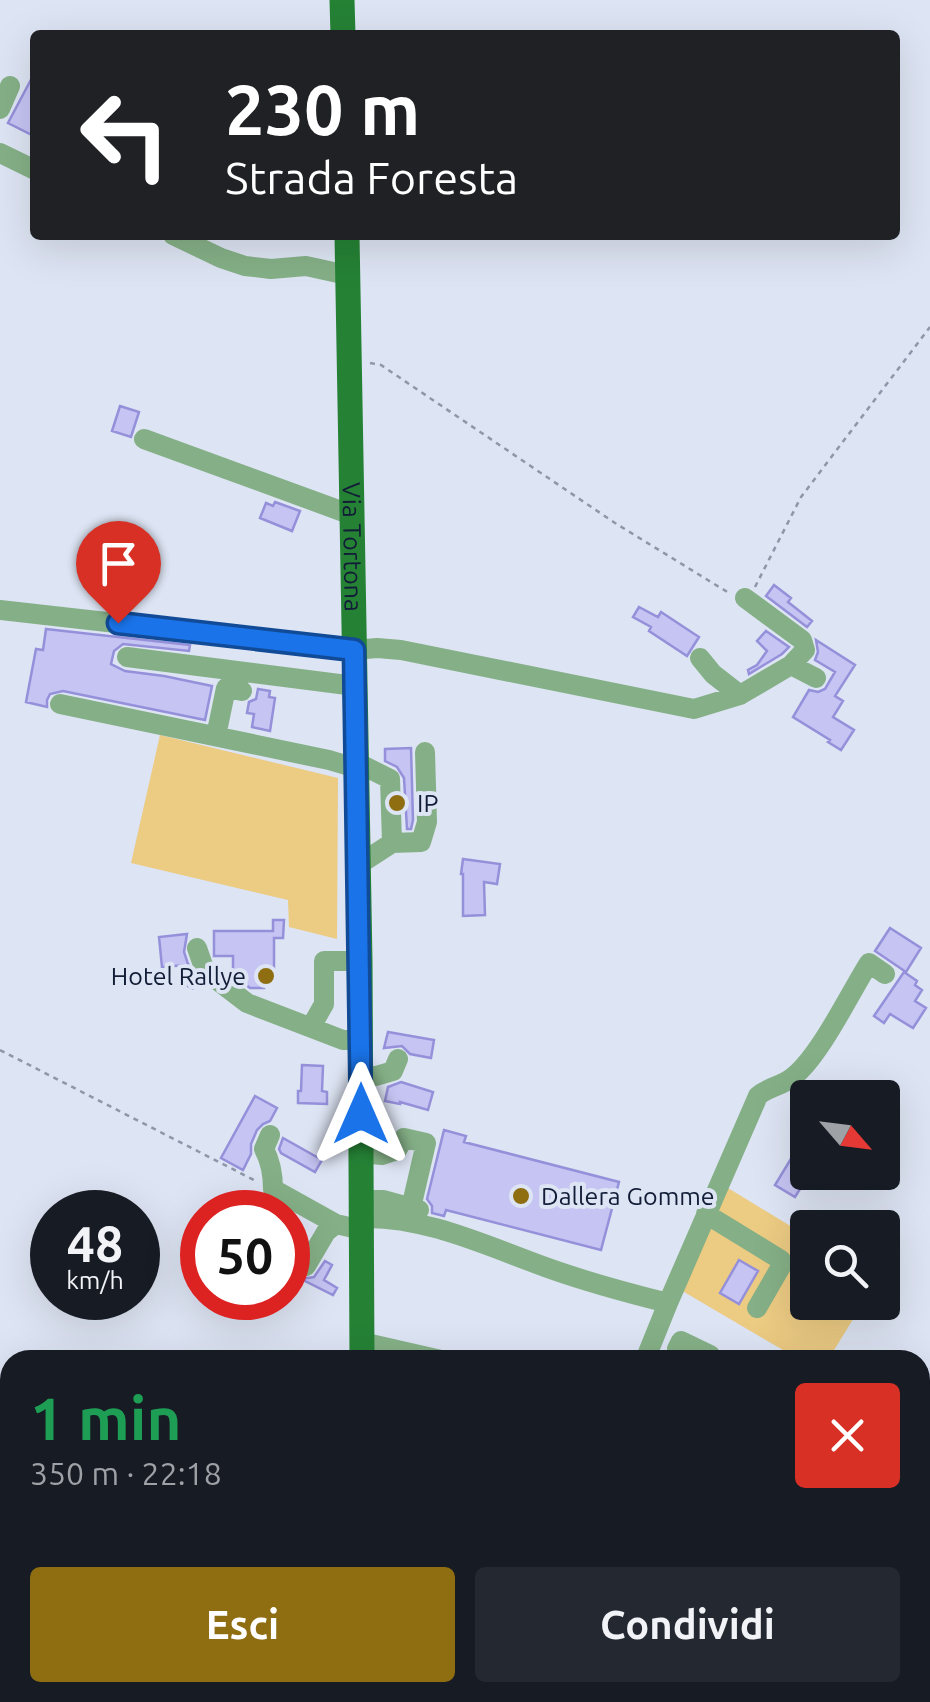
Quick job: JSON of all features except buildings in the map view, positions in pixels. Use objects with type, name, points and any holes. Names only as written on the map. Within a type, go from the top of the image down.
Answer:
[{"type":"main road","points":[[342,0],[343,30]]},
{"type":"main road","name":"Via Tortona","points":[[347,240],[361,1076],[361,1153],[355,1218],[362,1350]]},
{"type":"street","points":[[0,109],[10,86]]},
{"type":"street","points":[[0,153],[30,168]]},
{"type":"street","points":[[184,240],[244,266],[306,266],[348,275]]},
{"type":"street","points":[[144,439],[352,515]]},
{"type":"street","points":[[0,610],[354,650],[401,650],[694,709],[740,695],[791,666],[805,650],[802,640],[745,598]]},
{"type":"street","points":[[181,638],[195,640],[191,665]]},
{"type":"street","points":[[127,657],[355,686]]},
{"type":"street","points":[[700,658],[740,695]]},
{"type":"street","points":[[791,666],[816,678]]},
{"type":"street","points":[[216,736],[226,688],[242,691]]},
{"type":"street","points":[[60,704],[356,765],[390,779],[392,843]]},
{"type":"street","points":[[358,864],[392,843],[421,842],[427,822],[425,752]]},
{"type":"street","points":[[197,948],[206,971],[246,1003],[343,1040],[360,1040]]},
{"type":"street","points":[[311,1026],[324,1004],[324,960],[360,960]]},
{"type":"street","points":[[649,1350],[758,1096],[793,1077],[804,1066],[869,963],[885,974]]},
{"type":"street","points":[[361,1076],[392,1071],[398,1059]]},
{"type":"street","points":[[270,1135],[264,1149],[274,1174],[273,1189],[355,1218],[411,1222],[668,1303]]},
{"type":"street","points":[[310,1259],[326,1232],[384,1200],[415,1209],[426,1143],[404,1138],[397,1150],[382,1155],[361,1153]]},
{"type":"street","points":[[706,1214],[781,1260],[758,1308]]},
{"type":"street","points":[[654,1338],[679,1350],[681,1340],[702,1350]]},
{"type":"path","points":[[349,360],[381,364],[614,523],[736,597],[745,598],[753,591],[802,497],[930,327]]},
{"type":"path","points":[[0,1050],[273,1189]]},
{"type":"shaded area","points":[[160,735],[338,778],[337,939],[289,927],[288,900],[131,863]]},
{"type":"shaded area","points":[[723,1185],[790,1226],[790,1320],[853,1320],[834,1350],[783,1350],[679,1289]]},
{"type":"place","name":"IP","points":[[397,803]]},
{"type":"place","name":"Hotel Rallye","points":[[266,976]]},
{"type":"place","name":"Dallera Gomme","points":[[521,1196]]},
{"type":"route","points":[[118,623],[354,650],[361,1114]]}]
